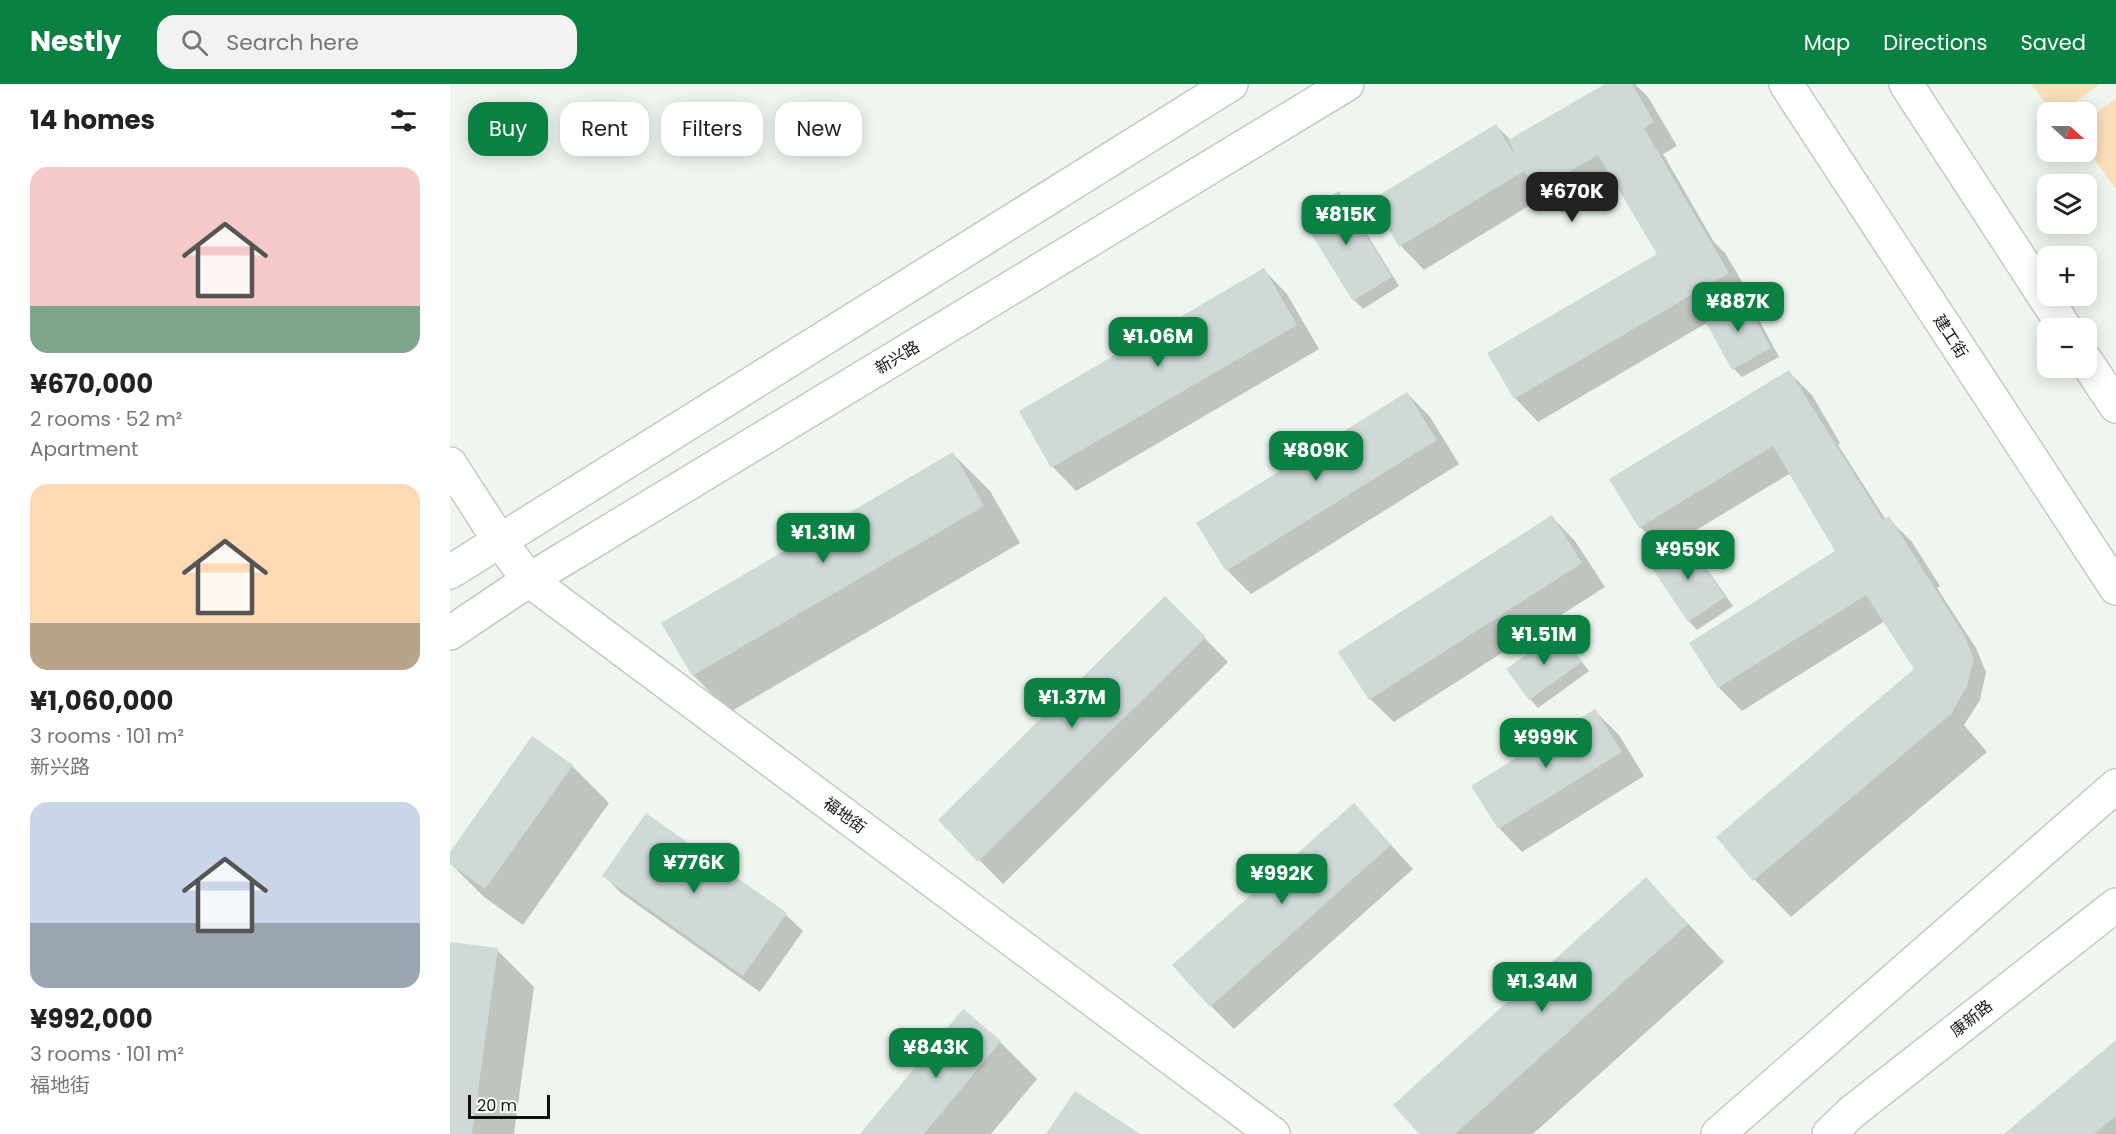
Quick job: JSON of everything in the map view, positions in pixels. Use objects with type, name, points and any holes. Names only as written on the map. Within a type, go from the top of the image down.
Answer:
[{"type":"main road","points":[[450,572],[1231,84]]},
{"type":"main road","name":"新兴路","points":[[450,633],[529,580],[1347,84]]},
{"type":"main road","name":"建工街","points":[[1786,84],[2116,588]]},
{"type":"main road","points":[[1906,84],[2058,318]]},
{"type":"main road","points":[[2097,378],[2116,406]]},
{"type":"main road","name":"福地街","points":[[450,464],[499,540],[529,580],[1273,1134]]},
{"type":"main road","points":[[1718,1134],[2116,786]]},
{"type":"main road","name":"康新路","points":[[1829,1134],[1852,1112],[2116,905]]},
{"type":"shaded area","points":[[2031,84],[2100,84],[2076,102],[2044,102]]},
{"type":"shaded area","points":[[2116,98],[2116,189],[2096,162],[2097,112]]},
{"type":"building","points":[[1605,84],[1632,84],[1654,122],[1644,128],[1729,273],[1514,399],[1487,353],[1657,254],[1598,155],[1537,191],[1524,171],[1399,247],[1371,200],[1496,124],[1517,159],[1508,140]]},
{"type":"building","points":[[1339,191],[1392,277],[1353,301],[1300,216]]},
{"type":"building","points":[[1264,268],[1297,325],[1051,468],[1019,411]]},
{"type":"building","points":[[1743,297],[1771,348],[1732,370],[1704,319]]},
{"type":"building","points":[[1789,370],[1883,520],[1889,516],[1963,633],[1974,658],[1967,686],[1951,714],[1753,881],[1716,837],[1914,669],[1866,595],[1718,688],[1689,643],[1835,551],[1773,446],[1639,528],[1609,479]]},
{"type":"building","points":[[1407,392],[1437,440],[1226,571],[1196,523]]},
{"type":"building","points":[[953,452],[984,506],[692,676],[661,623]]},
{"type":"building","points":[[1552,515],[1582,563],[1369,700],[1338,652]]},
{"type":"building","points":[[1688,540],[1725,597],[1688,622],[1650,565]]},
{"type":"building","points":[[1165,596],[1206,637],[978,862],[938,820]]},
{"type":"building","points":[[1559,631],[1582,662],[1529,700],[1506,669]]},
{"type":"building","points":[[1595,709],[1622,752],[1498,829],[1471,786]]},
{"type":"building","points":[[532,736],[573,765],[485,889],[450,864],[450,852]]},
{"type":"building","points":[[1354,803],[1391,845],[1210,1007],[1172,965]]},
{"type":"building","points":[[646,813],[787,913],[743,976],[602,876]]},
{"type":"building","points":[[1646,877],[1688,924],[1455,1134],[1419,1134],[1393,1105]]},
{"type":"building","points":[[450,942],[498,948],[472,1134],[450,1134]]},
{"type":"building","points":[[963,1009],[1001,1041],[924,1134],[860,1134]]},
{"type":"building","points":[[2116,1040],[2116,1116],[2094,1134],[2004,1134]]},
{"type":"building","points":[[1075,1091],[1140,1134],[1046,1134]]}]
